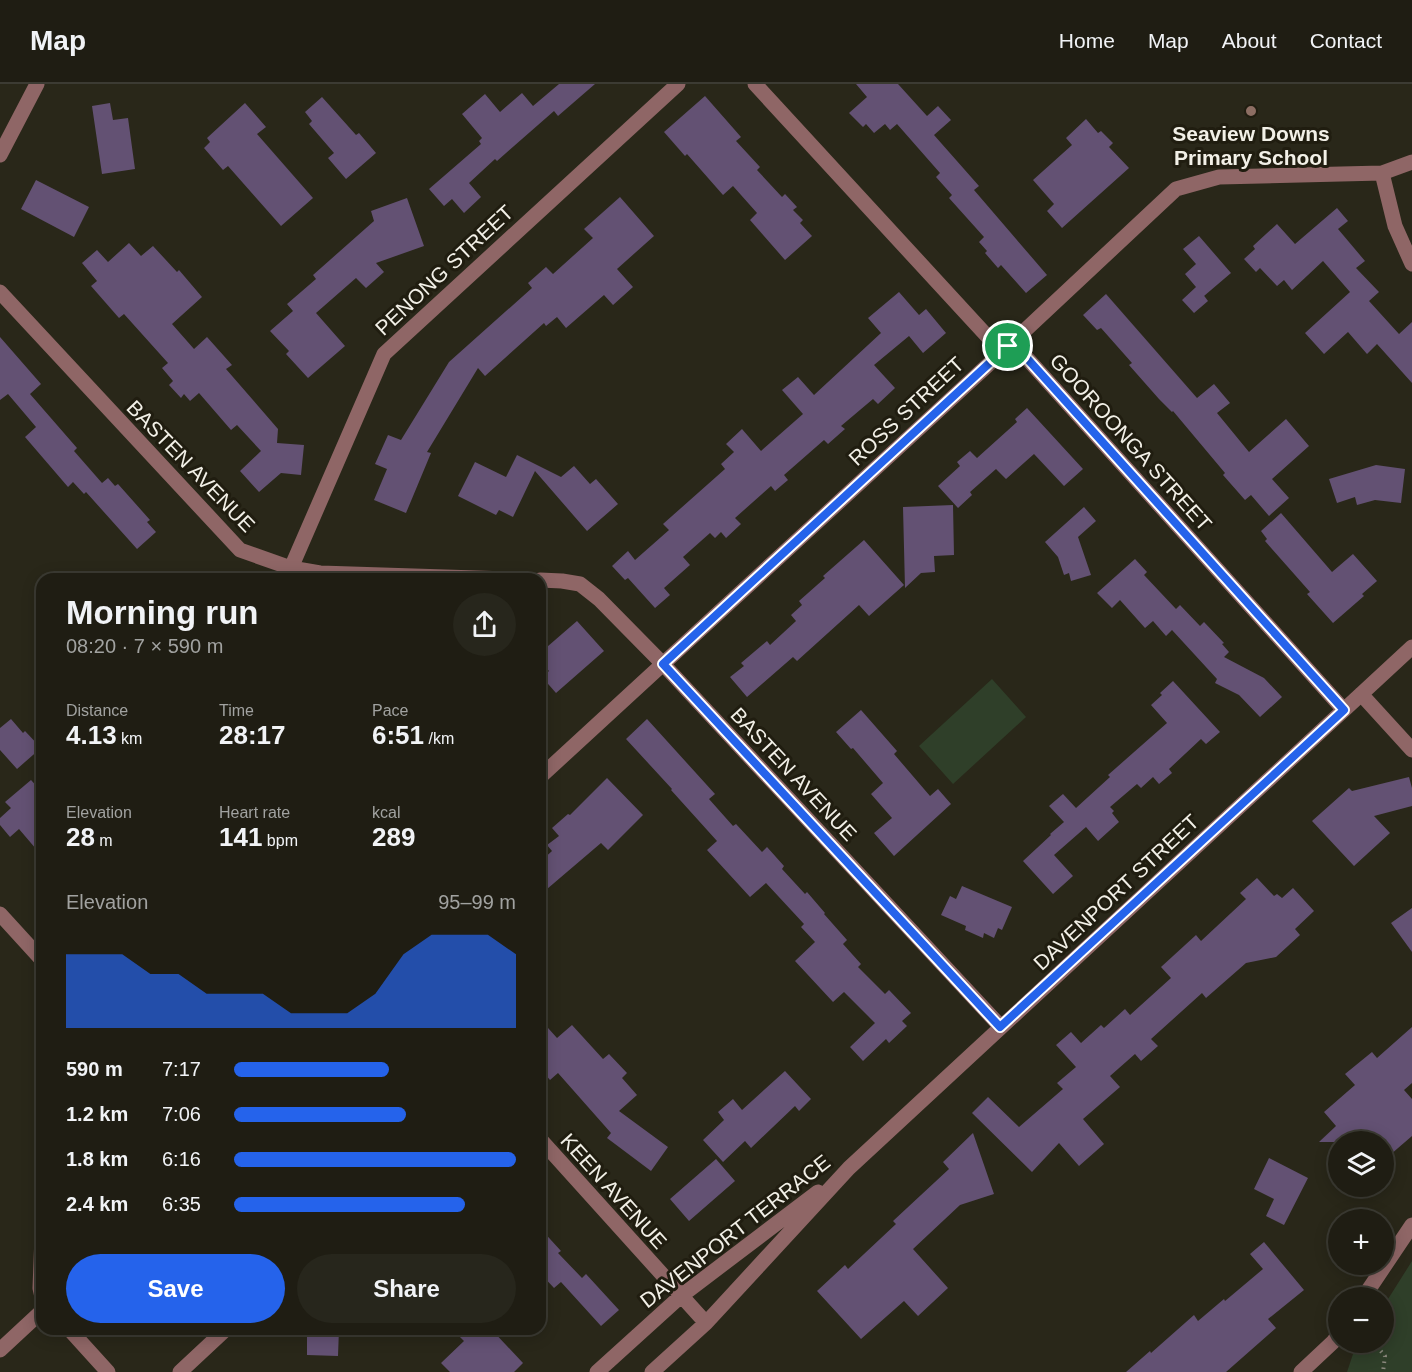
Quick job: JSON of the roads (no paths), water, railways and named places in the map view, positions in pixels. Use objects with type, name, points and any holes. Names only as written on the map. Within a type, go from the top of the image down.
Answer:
[{"type":"street","points":[[0,155],[38,84]]},
{"type":"street","name":"PENONG STREET","points":[[291,568],[384,354],[678,84]]},
{"type":"street","name":"GOOROONGA STREET","points":[[754,84],[987,336],[1024,355],[1344,710]]},
{"type":"street","name":"ROSS STREET","points":[[546,771],[1176,189],[1219,177],[1382,173],[1412,162]]},
{"type":"street","points":[[1382,173],[1395,226],[1412,264]]},
{"type":"street","name":"BASTEN AVENUE","points":[[0,292],[240,550],[291,568],[320,573]]},
{"type":"street","name":"BASTEN AVENUE","points":[[546,580],[580,584],[600,599],[1000,1027]]},
{"type":"street","name":"DAVENPORT STREET","points":[[849,1168],[1412,647]]},
{"type":"street","points":[[1361,694],[1412,750]]},
{"type":"street","points":[[0,914],[36,953]]},
{"type":"street","name":"KEEN AVENUE","points":[[546,1146],[706,1323]]},
{"type":"street","name":"DAVENPORT TERRACE","points":[[597,1372],[681,1296],[849,1168]]},
{"type":"street","name":"DAVENPORT TERRACE","points":[[652,1372],[706,1323],[849,1168]]},
{"type":"street","points":[[1370,1287],[1412,1226]]},
{"type":"street","points":[[0,1350],[36,1317]]},
{"type":"street","points":[[74,1335],[108,1372]]},
{"type":"street","points":[[180,1372],[220,1335]]},
{"type":"street","points":[[1301,1372],[1328,1347]]},
{"type":"place","name":"Seaview Downs Primary School","points":[[1251,111]]}]
